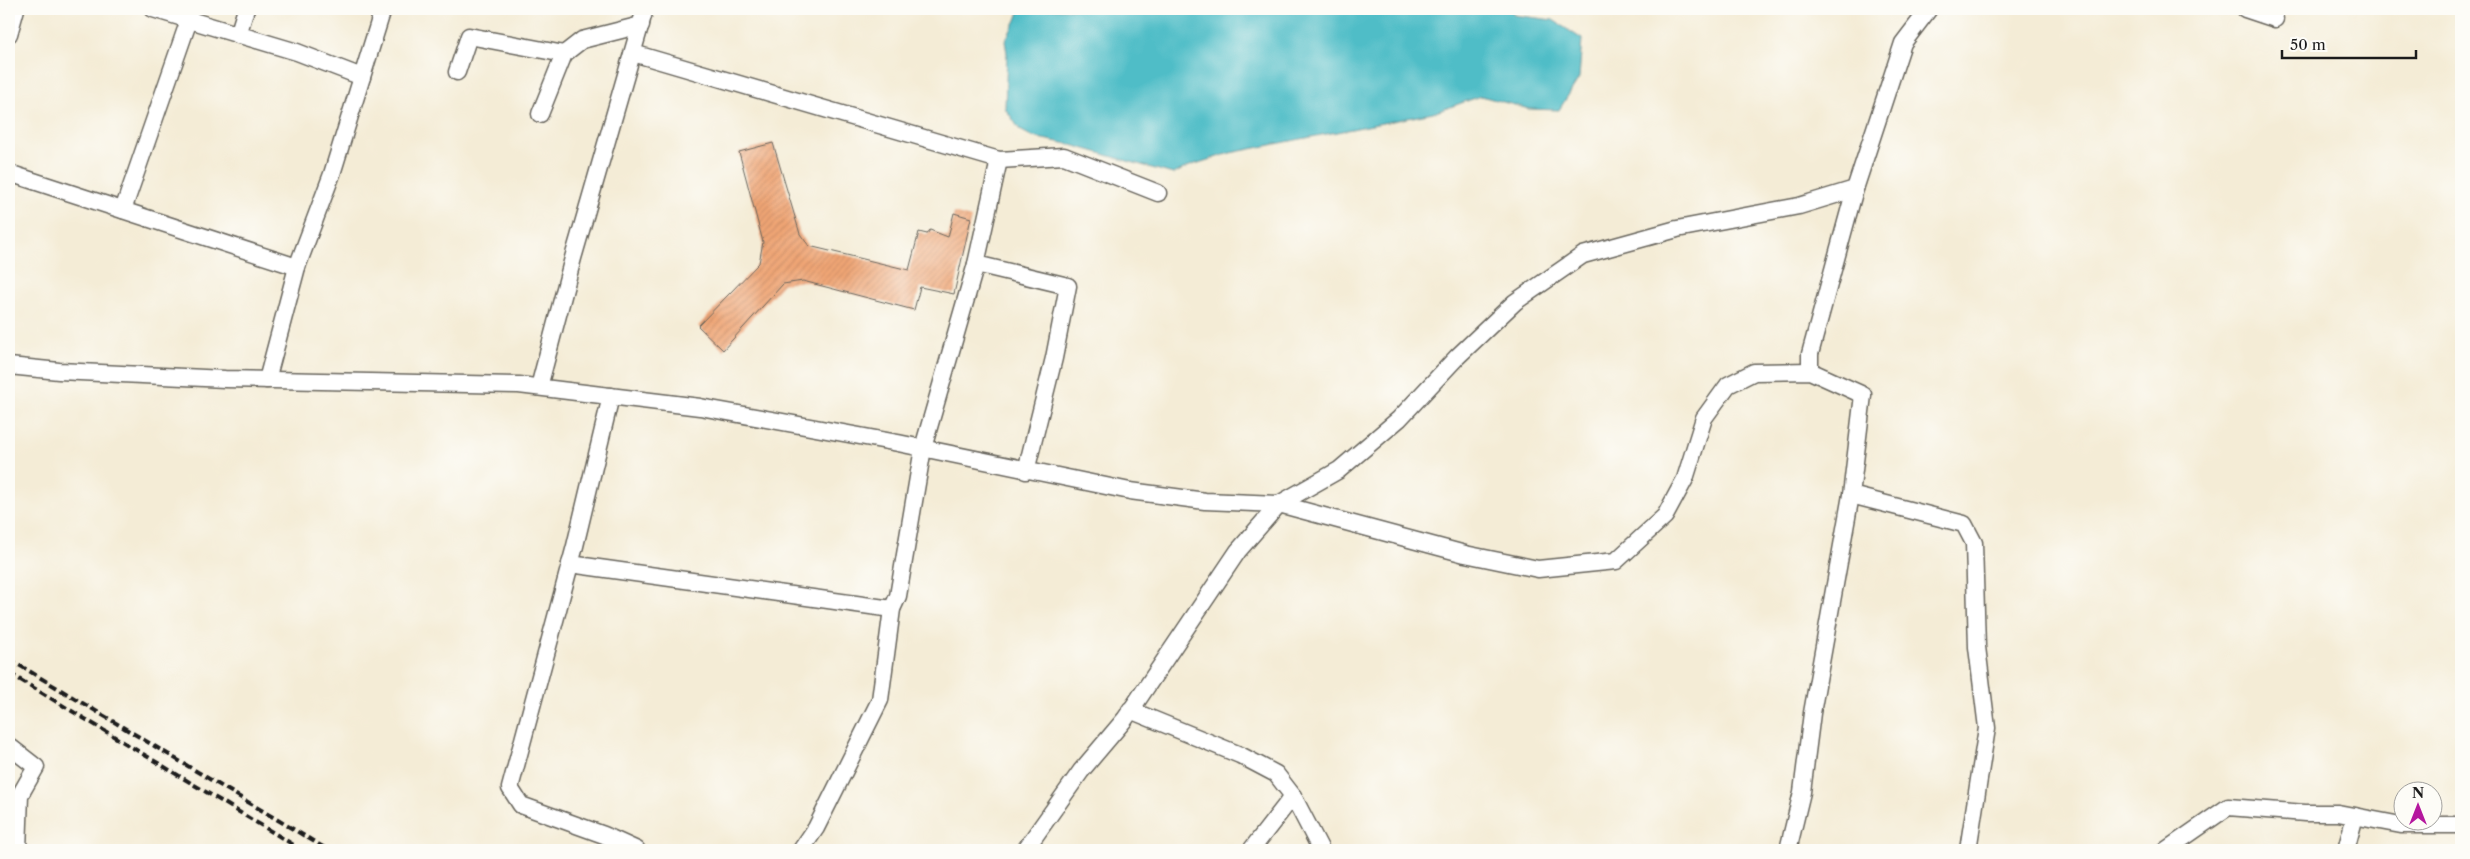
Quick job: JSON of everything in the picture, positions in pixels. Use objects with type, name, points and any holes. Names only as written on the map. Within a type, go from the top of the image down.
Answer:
[{"type":"street","points":[[9,34],[16,9]]},
{"type":"street","points":[[153,9],[296,52],[362,77]]},
{"type":"street","points":[[238,35],[246,9]]},
{"type":"street","points":[[267,380],[296,267],[332,174],[383,9]]},
{"type":"street","points":[[539,387],[572,258],[645,9]]},
{"type":"street","points":[[1810,371],[1810,354],[1855,189],[1903,43],[1929,9]]},
{"type":"street","points":[[2245,9],[2275,19]]},
{"type":"street","points":[[123,210],[189,20]]},
{"type":"street","points":[[540,114],[564,54],[582,40],[641,25]]},
{"type":"street","points":[[457,72],[469,36],[564,54]]},
{"type":"street","points":[[633,53],[999,160],[1064,156],[1158,193]]},
{"type":"street","points":[[801,850],[816,828],[880,700],[892,609],[898,596],[923,448],[976,264],[999,160]]},
{"type":"street","points":[[9,173],[296,267]]},
{"type":"street","points":[[1025,850],[1081,771],[1130,710],[1238,551],[1278,504],[1339,470],[1399,419],[1456,358],[1515,302],[1583,256],[1677,229],[1799,206],[1855,189]]},
{"type":"street","points":[[976,264],[1068,286],[1054,358],[1026,471]]},
{"type":"street","points":[[9,366],[59,371],[267,380],[519,385],[700,407],[923,448],[1026,471],[1130,491],[1205,501],[1278,504],[1465,554],[1538,568],[1616,562],[1665,516],[1685,479],[1704,418],[1728,385],[1754,372],[1810,371],[1863,395],[1851,495],[1812,713],[1802,792],[1788,850]]},
{"type":"street","points":[[611,396],[570,564],[510,788],[521,805],[604,835],[637,850]]},
{"type":"street","points":[[1851,495],[1964,524],[1974,543],[1977,647],[1987,728],[1968,850]]},
{"type":"street","points":[[570,564],[892,609]]},
{"type":"street","points":[[1130,710],[1247,759],[1276,774],[1293,796],[1321,850]]},
{"type":"street","points":[[9,746],[36,767],[20,795],[18,850]]},
{"type":"street","points":[[1251,850],[1293,796]]},
{"type":"street","points":[[2166,850],[2228,807],[2355,816],[2401,825],[2461,825]]},
{"type":"street","points":[[2346,850],[2355,816]]},
{"type":"water","points":[[1020,9],[1511,9],[1514,15],[1553,20],[1582,39],[1579,78],[1559,110],[1529,109],[1481,96],[1433,113],[1230,153],[1192,165],[1173,174],[1068,144],[1033,137],[1020,130],[1005,108],[1007,53],[1005,41]]},
{"type":"building","points":[[773,143],[800,234],[809,246],[909,270],[919,232],[927,234],[930,230],[948,237],[954,213],[971,218],[954,294],[920,287],[914,310],[803,281],[783,284],[723,350],[698,326],[759,263],[763,242],[739,152]]},
{"type":"railway","points":[[9,659],[328,850]]},
{"type":"railway","points":[[9,673],[302,850]]}]
